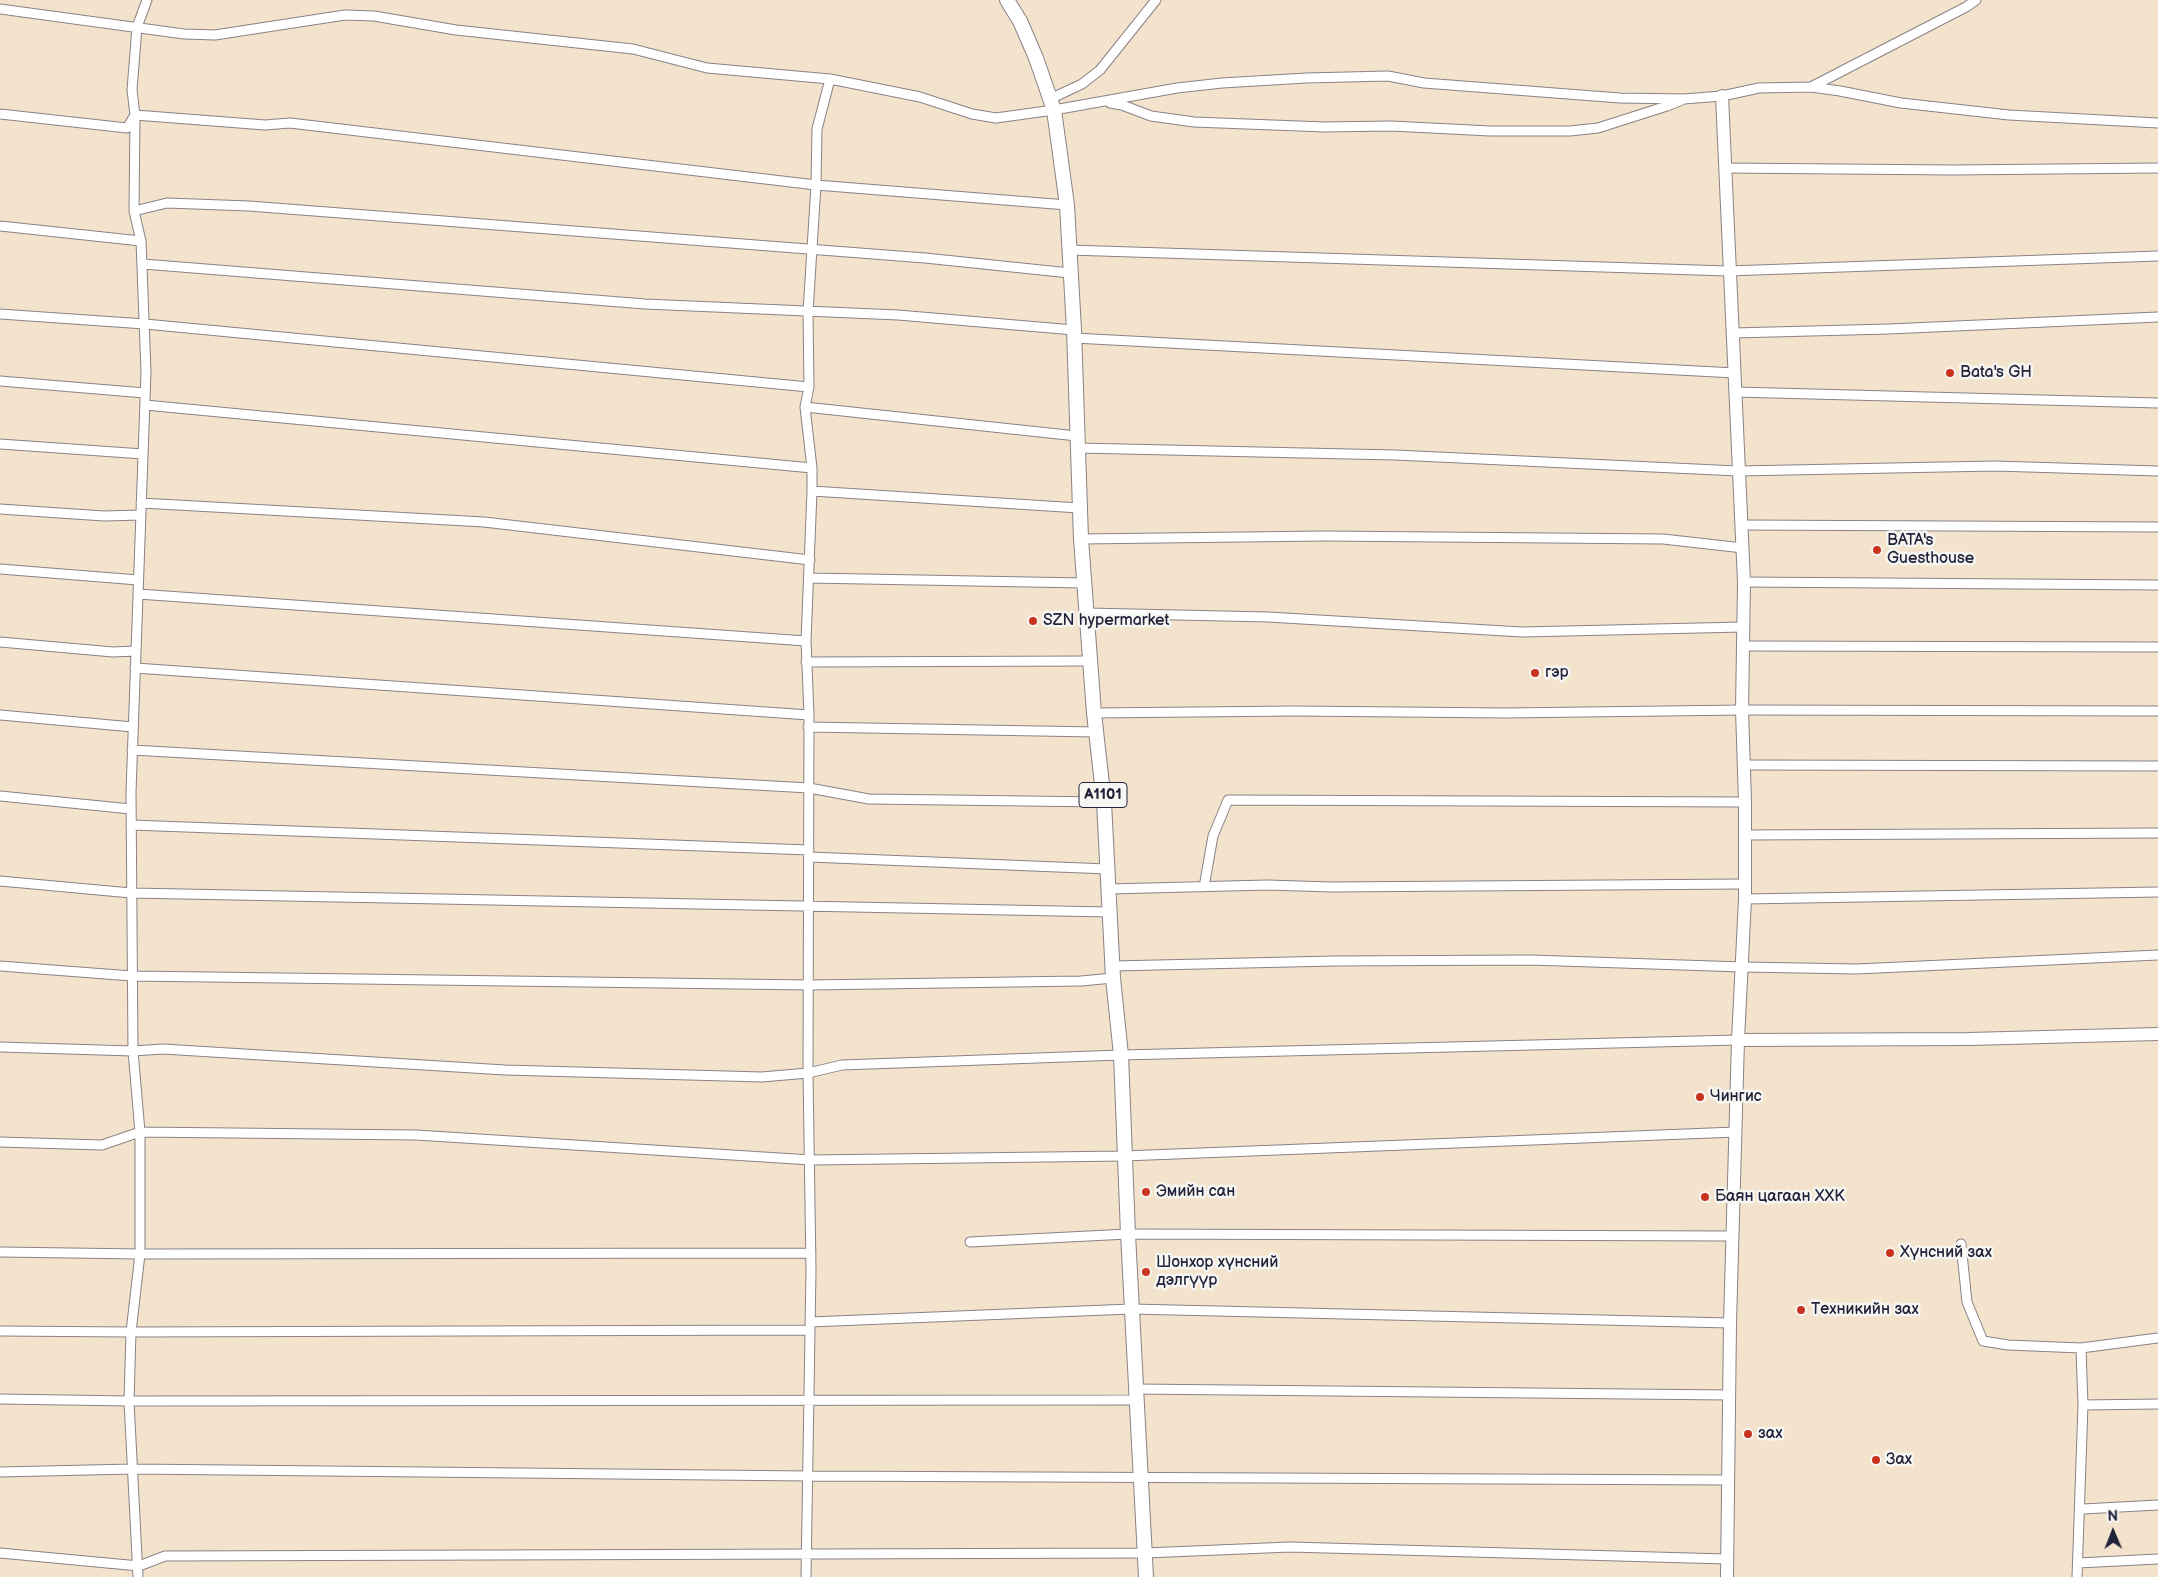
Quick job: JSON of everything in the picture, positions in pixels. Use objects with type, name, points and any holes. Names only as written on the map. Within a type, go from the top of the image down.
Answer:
[{"type":"main road","name":"A1101","points":[[1007,0],[1020,21],[1036,58],[1052,105],[1067,205],[1074,334],[1079,508],[1094,713],[1104,802],[1113,972],[1121,1055],[1131,1309],[1146,1577]]},
{"type":"main road","points":[[1722,96],[1728,271],[1733,333],[1743,548],[1742,710],[1745,802],[1745,899],[1738,1040],[1730,1323],[1727,1577]]},
{"type":"main road","points":[[1738,1040],[1969,1039],[2158,1034]]},
{"type":"street","points":[[138,1577],[139,1566],[129,1401],[131,1332],[140,1254],[140,1132],[132,1051],[131,808],[145,405],[145,324],[141,241],[134,211],[135,116],[132,90],[137,27],[147,0]]},
{"type":"street","points":[[1052,105],[1100,70],[1156,0]]},
{"type":"street","points":[[1811,87],[1966,7],[1976,0]]},
{"type":"street","points":[[0,9],[184,34],[215,35],[345,15],[374,16],[456,30],[634,49],[707,68],[830,79],[920,97],[972,114],[996,118],[1052,105],[1102,102],[1177,88],[1222,83],[1388,76],[1434,84],[1620,98],[1722,96],[1759,88],[1811,87],[1901,103],[2009,115],[2158,123]]},
{"type":"street","points":[[806,1577],[811,1253],[808,1073],[810,985],[809,715],[806,641],[812,468],[805,407],[809,388],[808,312],[816,185],[817,129],[830,79]]},
{"type":"street","points":[[1102,102],[1122,105],[1151,116],[1194,122],[1325,127],[1391,126],[1490,132],[1570,131],[1598,128],[1667,106],[1684,98]]},
{"type":"street","points":[[0,114],[127,128],[135,116]]},
{"type":"street","points":[[135,116],[265,125],[290,123],[816,185],[1067,205]]},
{"type":"street","points":[[1725,168],[1953,170],[2158,168]]},
{"type":"street","points":[[134,211],[166,203],[250,206],[925,258],[1070,273]]},
{"type":"street","points":[[0,226],[141,241]]},
{"type":"street","points":[[1069,250],[1728,271],[2158,256]]},
{"type":"street","points":[[143,264],[645,304],[898,316],[1074,334],[1735,373]]},
{"type":"street","points":[[0,314],[145,324],[809,388]]},
{"type":"street","points":[[1733,333],[1889,329],[2158,317]]},
{"type":"street","points":[[0,381],[145,393]]},
{"type":"street","points":[[1735,392],[2158,403]]},
{"type":"street","points":[[145,405],[812,468]]},
{"type":"street","points":[[805,407],[1077,442],[1395,454],[1738,471],[1996,466],[2158,471]]},
{"type":"street","points":[[0,444],[143,454]]},
{"type":"street","points":[[812,491],[1079,508]]},
{"type":"street","points":[[141,503],[484,522],[810,560]]},
{"type":"street","points":[[0,509],[104,516],[141,515]]},
{"type":"street","points":[[1741,525],[2158,527]]},
{"type":"street","points":[[1081,539],[1324,536],[1663,539],[1743,548]]},
{"type":"street","points":[[0,569],[138,580]]},
{"type":"street","points":[[809,578],[1084,583]]},
{"type":"street","points":[[1744,582],[2158,585]]},
{"type":"street","points":[[138,594],[806,641]]},
{"type":"street","points":[[1087,613],[1268,618],[1522,632],[1743,627]]},
{"type":"street","points":[[0,642],[113,652],[136,651]]},
{"type":"street","points":[[1743,646],[2158,647]]},
{"type":"street","points":[[806,662],[1090,661]]},
{"type":"street","points":[[135,668],[809,715]]},
{"type":"street","points":[[1094,713],[1742,710],[2158,711]]},
{"type":"street","points":[[0,715],[133,727]]},
{"type":"street","points":[[808,727],[1096,732]]},
{"type":"street","points":[[132,750],[809,788],[869,799],[1104,802]]},
{"type":"street","points":[[1744,765],[2158,766]]},
{"type":"street","points":[[0,796],[131,808]]},
{"type":"street","points":[[1204,887],[1214,836],[1228,800],[1745,802]]},
{"type":"street","points":[[131,825],[810,853],[1107,869]]},
{"type":"street","points":[[1745,834],[2158,833]]},
{"type":"street","points":[[0,881],[131,894],[1110,912]]},
{"type":"street","points":[[1109,889],[1267,885],[1744,884]]},
{"type":"street","points":[[1745,899],[2158,892]]},
{"type":"street","points":[[0,966],[132,976],[810,985],[1071,981],[1113,972],[1334,961],[1530,960],[1857,969],[2158,956]]},
{"type":"street","points":[[0,1048],[173,1050],[505,1070],[762,1077],[808,1073],[842,1065],[1121,1055],[1738,1040]]},
{"type":"street","points":[[0,1142],[102,1145],[140,1132],[416,1135],[810,1160],[1124,1156],[1736,1132]]},
{"type":"street","points":[[970,1242],[1128,1234],[1733,1236]]},
{"type":"street","points":[[1961,1244],[1967,1302],[1983,1341],[2008,1346],[2081,1348],[2158,1338]]},
{"type":"street","points":[[0,1252],[140,1254],[811,1253]]},
{"type":"street","points":[[0,1331],[131,1332],[810,1326],[1131,1309],[1730,1323]]},
{"type":"street","points":[[2077,1577],[2083,1405],[2081,1348]]},
{"type":"street","points":[[0,1399],[129,1401],[809,1400],[1136,1394],[1729,1395]]},
{"type":"street","points":[[2083,1405],[2158,1404]]},
{"type":"street","points":[[0,1472],[133,1469],[808,1476],[1728,1480]]},
{"type":"street","points":[[2083,1509],[2158,1505]]},
{"type":"street","points":[[0,1554],[139,1566],[165,1556],[1145,1553],[1290,1547],[1727,1559]]},
{"type":"street","points":[[2078,1563],[2158,1559]]},
{"type":"place","name":"Bata's GH","points":[[1950,373]]},
{"type":"place","name":"BATA's Guesthouse","points":[[1877,550]]},
{"type":"place","name":"SZN hypermarket","points":[[1033,621]]},
{"type":"place","name":"гэр","points":[[1535,673]]},
{"type":"place","name":"Чингис","points":[[1700,1097]]},
{"type":"place","name":"Эмийн сан","points":[[1146,1192]]},
{"type":"place","name":"Баян цагаан ХХК","points":[[1705,1197]]},
{"type":"place","name":"Хүнсний зах","points":[[1890,1253]]},
{"type":"place","name":"Шонхор хүнсний дэлгүүр","points":[[1146,1272]]},
{"type":"place","name":"Техникийн зах","points":[[1801,1310]]},
{"type":"place","name":"зах","points":[[1748,1434]]},
{"type":"place","name":"Зах","points":[[1876,1460]]}]
